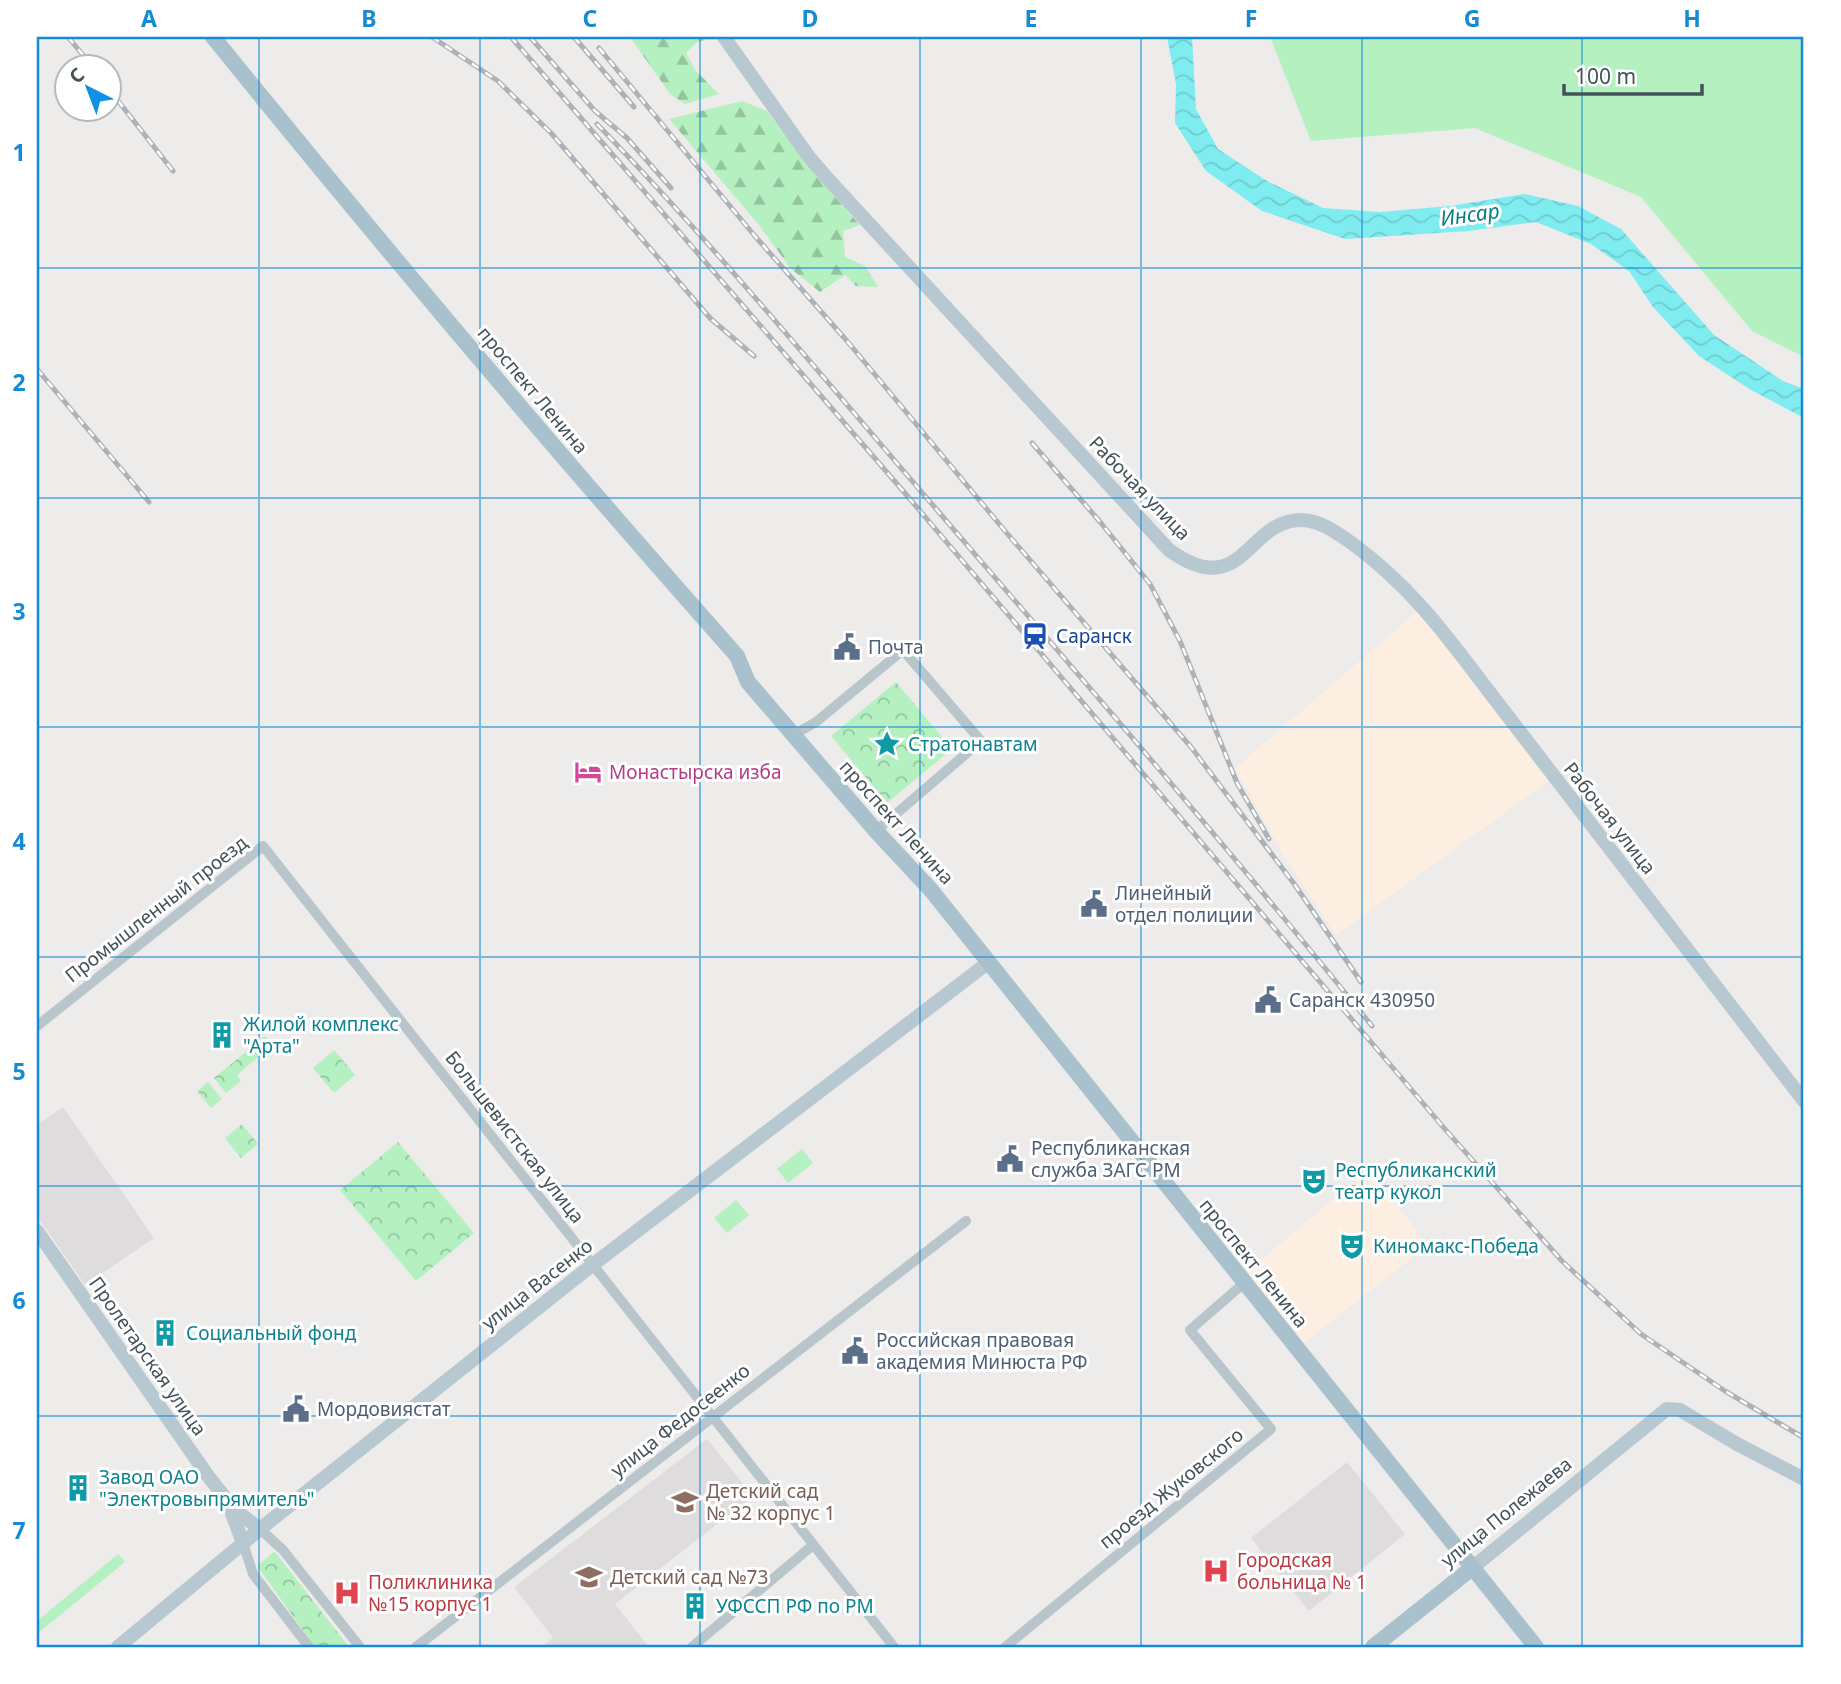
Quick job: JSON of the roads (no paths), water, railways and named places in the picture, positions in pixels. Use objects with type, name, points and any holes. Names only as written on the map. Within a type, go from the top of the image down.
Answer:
[{"type":"main road","name":"проспект Ленина","points":[[213,37],[508,394],[737,656],[748,682],[876,831],[931,890],[1536,1647]]},
{"type":"main road","name":"улица Полежаева","points":[[1373,1647],[1472,1568]]},
{"type":"street","name":"Рабочая улица","points":[[724,37],[809,157],[828,179],[1169,550],[1197,566],[1219,567],[1239,558],[1276,528],[1288,522],[1308,521],[1321,523],[1388,570],[1438,623],[1804,1101]]},
{"type":"street","points":[[793,735],[816,722],[903,650],[981,741],[876,831]]},
{"type":"street","name":"Промышленный проезд","points":[[37,1026],[263,846]]},
{"type":"street","name":"Большевистская улица","points":[[263,846],[894,1647]]},
{"type":"street","name":"улица Васенко","points":[[118,1647],[260,1529],[593,1265],[989,962]]},
{"type":"street","name":"улица Федосеенко","points":[[416,1647],[966,1221]]},
{"type":"street","name":"Пролетарская улица","points":[[37,1231],[228,1503],[253,1574],[309,1647]]},
{"type":"street","name":"проезд Жуковского","points":[[1005,1647],[1271,1429],[1190,1330],[1244,1283]]},
{"type":"street","name":"улица Полежаева","points":[[1472,1568],[1667,1409],[1680,1410],[1804,1479]]},
{"type":"street","name":"Пролетарская улица","points":[[228,1503],[284,1550],[360,1647]]},
{"type":"street","points":[[692,1647],[813,1545]]},
{"type":"water","name":"Инсар","points":[[1167,37],[1192,37],[1196,109],[1218,149],[1267,181],[1323,208],[1380,212],[1450,206],[1525,194],[1578,206],[1621,229],[1714,335],[1783,381],[1804,389],[1804,418],[1751,390],[1699,356],[1653,307],[1629,271],[1591,244],[1536,222],[1469,231],[1345,239],[1262,211],[1206,171],[1175,123],[1176,84]]},
{"type":"railway","points":[[68,37],[80,52]]},
{"type":"railway","points":[[432,37],[498,81],[551,133],[710,318],[754,356]]},
{"type":"railway","points":[[511,37],[904,492],[1444,1128],[1562,1261],[1641,1334],[1725,1391],[1804,1438]]},
{"type":"railway","points":[[530,37],[595,111],[627,138],[671,188]]},
{"type":"railway","points":[[574,37],[634,107]]},
{"type":"railway","points":[[599,48],[754,235],[1191,747],[1295,885],[1361,982]]},
{"type":"railway","points":[[122,106],[173,171]]},
{"type":"railway","points":[[597,124],[685,218],[812,363],[1157,767],[1372,1026]]},
{"type":"railway","points":[[37,369],[149,502]]},
{"type":"railway","points":[[1032,443],[1150,584],[1180,641],[1237,783],[1269,839]]},
{"type":"place","name":"Саранск","points":[[1035,636]]},
{"type":"place","name":"Почта","points":[[847,647]]},
{"type":"place","name":"Стратонавтам","points":[[887,744]]},
{"type":"place","name":"Монастырска изба","points":[[588,772]]},
{"type":"place","name":"Линейный отдел полиции","points":[[1094,904]]},
{"type":"place","name":"Саранск 430950","points":[[1268,1000]]},
{"type":"place","name":"Жилой комплекс \"Арта\"","points":[[222,1035]]},
{"type":"place","name":"Республиканская служба ЗАГС РМ","points":[[1010,1159]]},
{"type":"place","name":"Республиканский театр кукол","points":[[1314,1181]]},
{"type":"place","name":"Киномакс-Победа","points":[[1352,1246]]},
{"type":"place","name":"Социальный фонд","points":[[165,1333]]},
{"type":"place","name":"Российская правовая академия Минюста РФ","points":[[855,1351]]},
{"type":"place","name":"Мордовиястат","points":[[296,1409]]},
{"type":"place","name":"Завод ОАО \"Электровыпрямитель\"","points":[[78,1488]]},
{"type":"place","name":"Детский сад № 32 корпус 1","points":[[685,1502]]},
{"type":"place","name":"Городская больница № 1","points":[[1216,1571]]},
{"type":"place","name":"Детский сад №73","points":[[589,1577]]},
{"type":"place","name":"Поликлиника №15 корпус 1","points":[[347,1593]]},
{"type":"place","name":"УФССП РФ по РМ","points":[[695,1606]]}]
